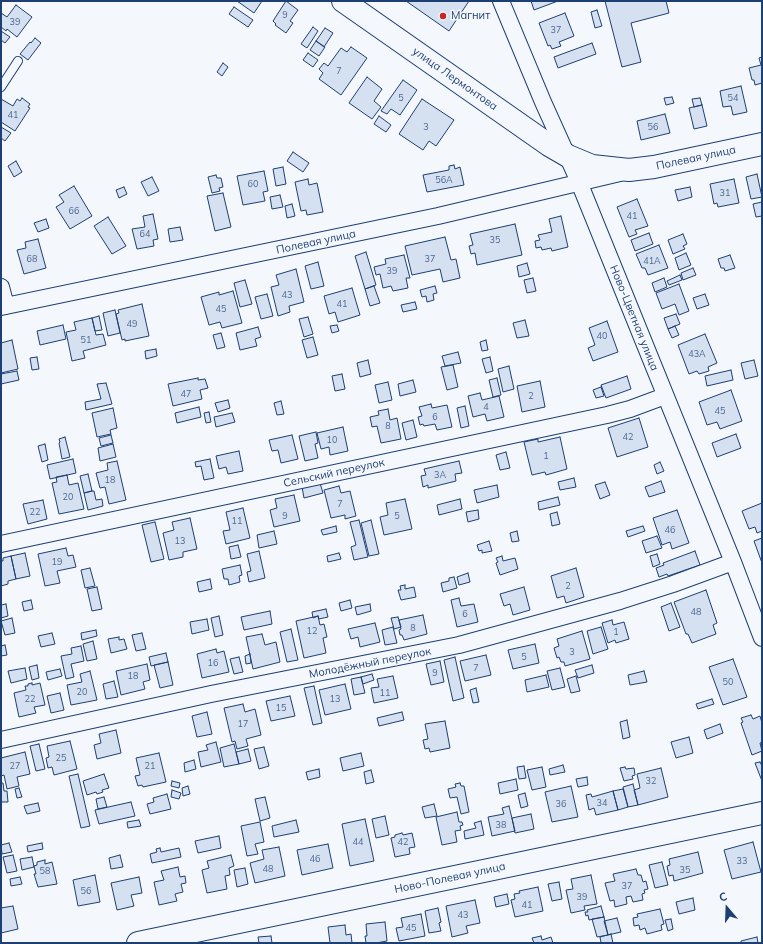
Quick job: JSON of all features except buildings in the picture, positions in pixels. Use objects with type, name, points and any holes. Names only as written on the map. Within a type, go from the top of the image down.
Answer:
[{"type":"street","name":"улица Лермонтова","points":[[343,1],[568,156]]},
{"type":"street","name":"Ново-Цветная улица","points":[[501,1],[543,102],[579,182],[733,562],[762,638]]},
{"type":"street","points":[[520,124],[531,125],[540,119],[543,114],[543,102]]},
{"type":"street","name":"Полевая улица","points":[[4,307],[438,216],[629,170],[654,167],[762,144]]},
{"type":"street","name":"Полевая улица","points":[[568,156],[592,166],[629,170]]},
{"type":"street","points":[[1,287],[4,307]]},
{"type":"street","name":"Сельский переулок","points":[[1,544],[607,415],[630,409],[665,396]]},
{"type":"street","name":"Молодёжный переулок","points":[[1,740],[211,694],[459,645],[620,601],[673,584],[733,562]]},
{"type":"street","name":"Ново-Полевая улица","points":[[138,943],[762,813]]},
{"type":"lane","points":[[1,87],[18,61]]},
{"type":"place","name":"Магнит","points":[[443,16]]}]
